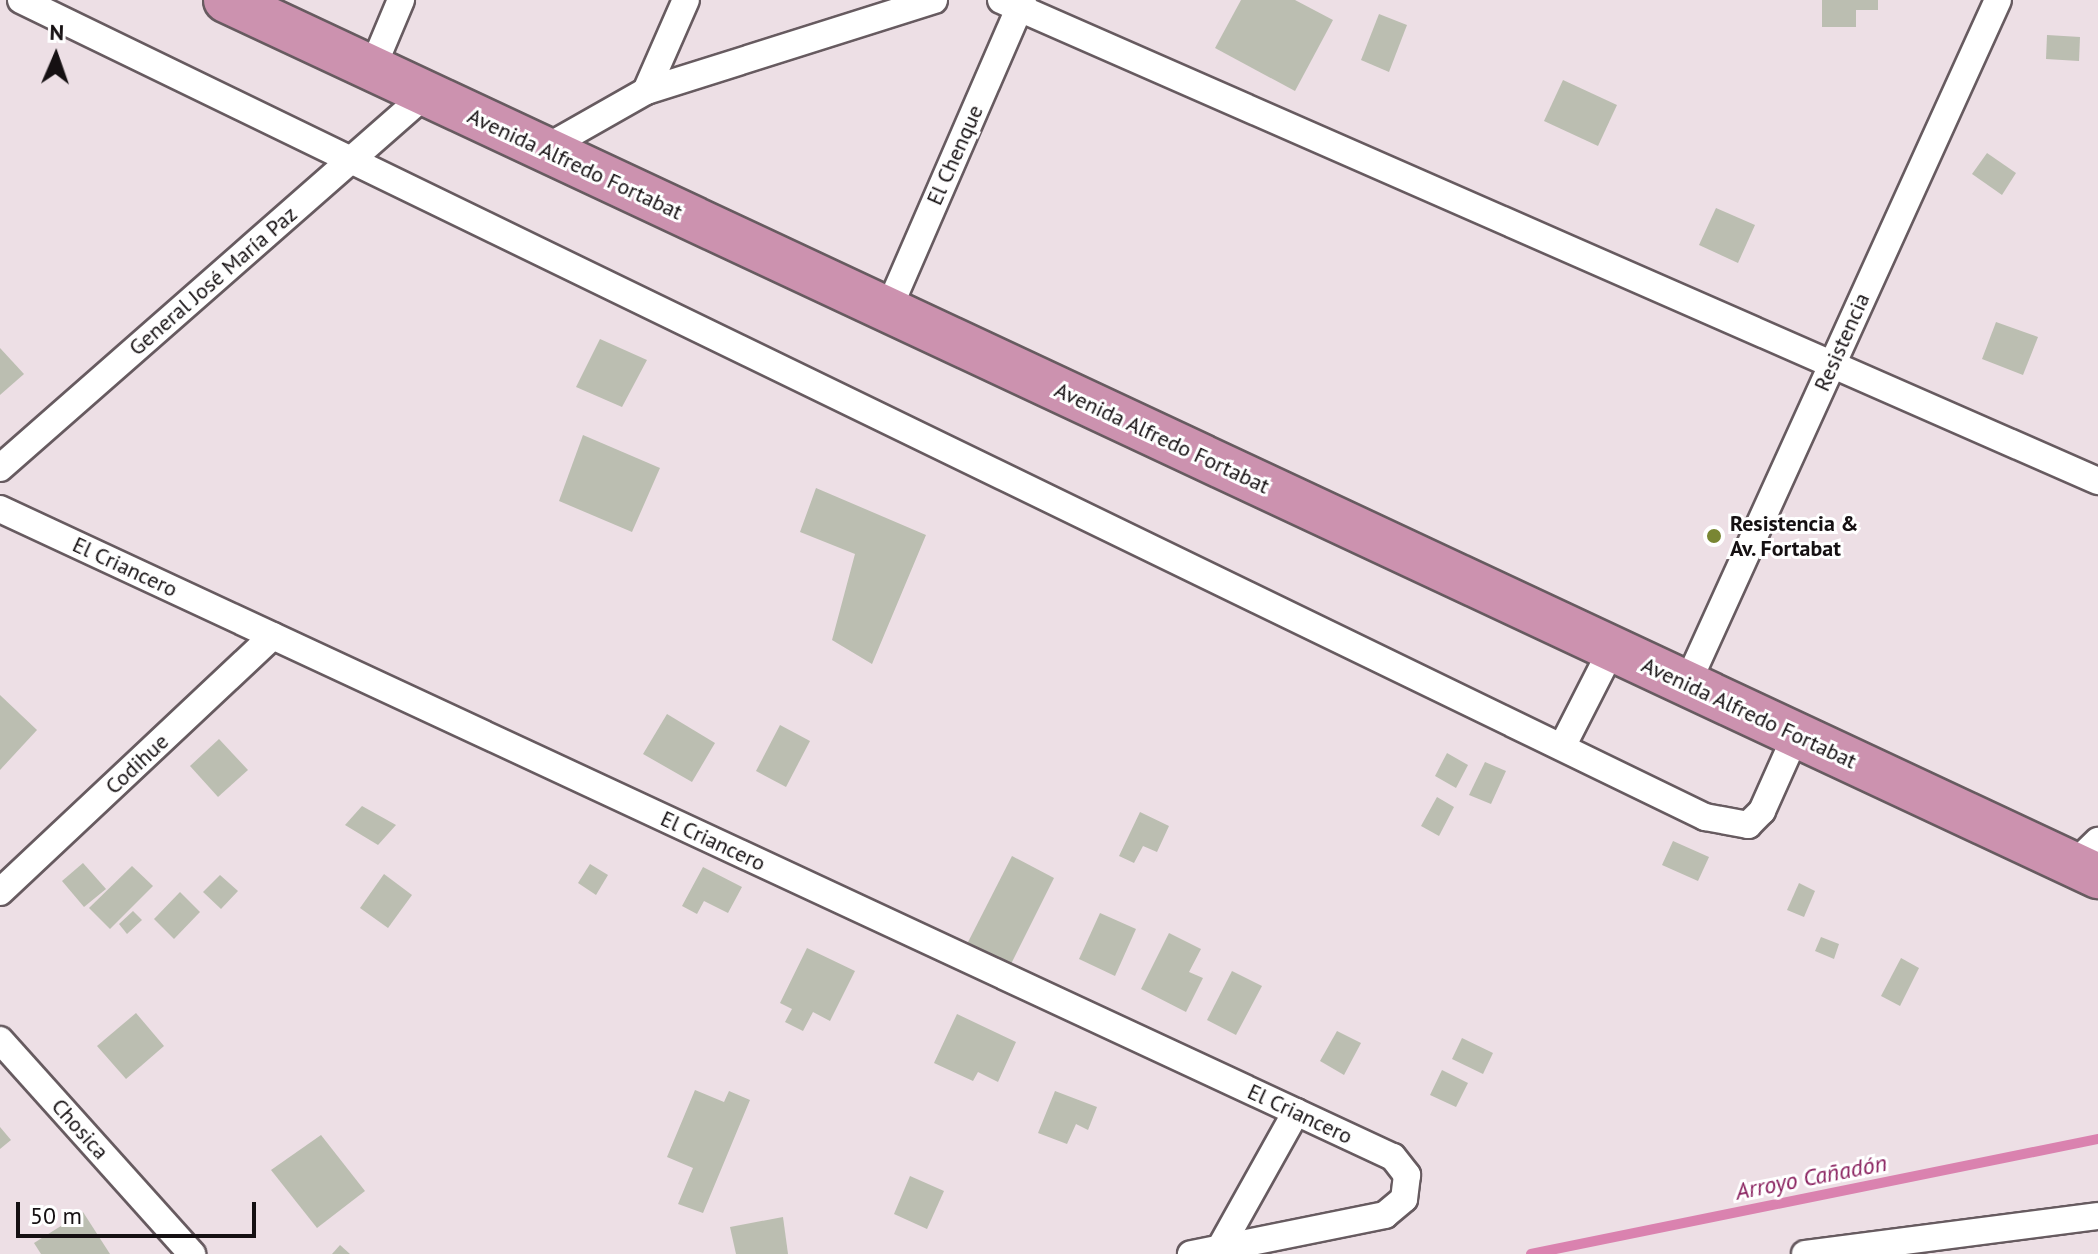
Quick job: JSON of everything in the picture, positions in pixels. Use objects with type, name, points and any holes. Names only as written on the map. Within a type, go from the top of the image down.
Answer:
[{"type":"highway","name":"Avenida Alfredo Fortabat","points":[[226,0],[1796,735],[2090,861]]},
{"type":"street","points":[[21,0],[1705,817],[1748,825],[1762,811],[1796,735]]},
{"type":"street","points":[[372,69],[401,0]]},
{"type":"street","points":[[646,91],[686,0]]},
{"type":"street","points":[[544,149],[646,91],[934,0]]},
{"type":"street","name":"Resistencia","points":[[1687,684],[1998,0]]},
{"type":"street","points":[[1014,3],[2098,481]]},
{"type":"street","name":"El Chenque","points":[[888,310],[1014,3]]},
{"type":"street","name":"General José María Paz","points":[[0,468],[426,94]]},
{"type":"street","name":"El Criancero","points":[[0,509],[1393,1157],[1408,1188],[1385,1215],[1220,1248]]},
{"type":"street","name":"Codihue","points":[[0,892],[273,636]]},
{"type":"street","points":[[1562,747],[1612,649]]},
{"type":"street","name":"Chosica","points":[[0,1040],[192,1254]]},
{"type":"street","points":[[1191,1254],[1220,1248],[1296,1112]]},
{"type":"street","points":[[1805,1254],[2098,1216]]},
{"type":"building","points":[[1241,0],[1295,0],[1333,20],[1295,91],[1215,48]]},
{"type":"building","points":[[1822,0],[1878,0],[1878,10],[1856,10],[1856,27],[1822,27]]},
{"type":"building","points":[[1379,14],[1407,25],[1389,72],[1361,60]]},
{"type":"building","points":[[2047,35],[2080,37],[2079,61],[2046,59]]},
{"type":"building","points":[[1563,80],[1617,105],[1598,146],[1544,121]]},
{"type":"building","points":[[1987,153],[2016,173],[2002,195],[1972,174]]},
{"type":"building","points":[[1716,208],[1755,225],[1738,263],[1699,245]]},
{"type":"building","points":[[1996,322],[2038,337],[2023,375],[1982,359]]},
{"type":"building","points":[[600,339],[647,360],[622,407],[576,387]]},
{"type":"building","points":[[0,348],[24,374],[0,395]]},
{"type":"building","points":[[583,435],[660,468],[632,532],[559,501]]},
{"type":"building","points":[[816,488],[926,535],[872,664],[832,640],[855,554],[800,532]]},
{"type":"building","points":[[0,695],[37,730],[0,770]]},
{"type":"building","points":[[667,714],[715,743],[692,782],[643,754]]},
{"type":"building","points":[[780,725],[810,741],[786,787],[756,771]]},
{"type":"building","points":[[219,739],[248,770],[218,797],[190,766]]},
{"type":"building","points":[[1447,753],[1468,765],[1456,788],[1435,776]]},
{"type":"building","points":[[1485,762],[1506,771],[1491,804],[1469,795]]},
{"type":"building","points":[[1437,797],[1454,807],[1439,836],[1421,826]]},
{"type":"building","points":[[362,806],[396,825],[378,845],[345,825]]},
{"type":"building","points":[[1140,812],[1169,826],[1157,852],[1143,846],[1134,863],[1119,856]]},
{"type":"building","points":[[1673,841],[1709,857],[1698,881],[1662,865]]},
{"type":"building","points":[[1012,856],[1054,878],[1009,968],[966,946]]},
{"type":"building","points":[[83,863],[106,889],[84,907],[62,881]]},
{"type":"building","points":[[590,864],[608,875],[596,895],[578,883]]},
{"type":"building","points":[[132,866],[153,886],[110,929],[89,908]]},
{"type":"building","points":[[703,867],[742,887],[728,913],[704,901],[697,914],[682,906]]},
{"type":"building","points":[[384,874],[412,895],[388,928],[360,908]]},
{"type":"building","points":[[220,875],[238,891],[221,909],[203,892]]},
{"type":"building","points":[[1799,883],[1815,891],[1804,917],[1787,910]]},
{"type":"building","points":[[180,892],[200,912],[174,939],[154,919]]},
{"type":"building","points":[[133,911],[142,920],[127,934],[119,924]]},
{"type":"building","points":[[1100,913],[1136,929],[1115,976],[1079,959]]},
{"type":"building","points":[[1169,933],[1201,949],[1189,972],[1203,978],[1186,1012],[1141,989]]},
{"type":"building","points":[[1821,937],[1839,944],[1834,959],[1815,951]]},
{"type":"building","points":[[807,948],[855,971],[830,1021],[813,1012],[803,1031],[785,1022],[792,1009],[780,1003]]},
{"type":"building","points":[[1901,958],[1919,968],[1900,1006],[1881,996]]},
{"type":"building","points":[[1232,971],[1262,986],[1236,1035],[1207,1020]]},
{"type":"building","points":[[136,1013],[164,1046],[126,1079],[97,1046]]},
{"type":"building","points":[[957,1014],[1016,1042],[998,1082],[978,1072],[973,1081],[934,1063]]},
{"type":"building","points":[[1337,1031],[1361,1043],[1344,1075],[1320,1061]]},
{"type":"building","points":[[1462,1038],[1493,1053],[1483,1074],[1452,1059]]},
{"type":"building","points":[[1442,1070],[1468,1083],[1456,1107],[1430,1095]]},
{"type":"building","points":[[695,1090],[724,1102],[729,1091],[750,1100],[703,1213],[678,1204],[693,1168],[667,1157]]},
{"type":"building","points":[[1055,1091],[1097,1107],[1088,1130],[1076,1124],[1067,1144],[1038,1133]]},
{"type":"building","points":[[0,1127],[11,1140],[0,1149]]},
{"type":"building","points":[[321,1135],[365,1191],[317,1228],[271,1170]]},
{"type":"building","points":[[910,1176],[944,1191],[927,1229],[894,1214]]},
{"type":"building","points":[[83,1212],[110,1254],[41,1254],[34,1243]]},
{"type":"building","points":[[783,1217],[788,1254],[736,1254],[730,1227]]},
{"type":"building","points":[[340,1245],[350,1254],[332,1254]]},
{"type":"waterway","name":"Arroyo Cañadón","points":[[1531,1254],[2098,1139]]},
{"type":"place","name":"Resistencia & Av. Fortabat","points":[[1714,536]]}]
